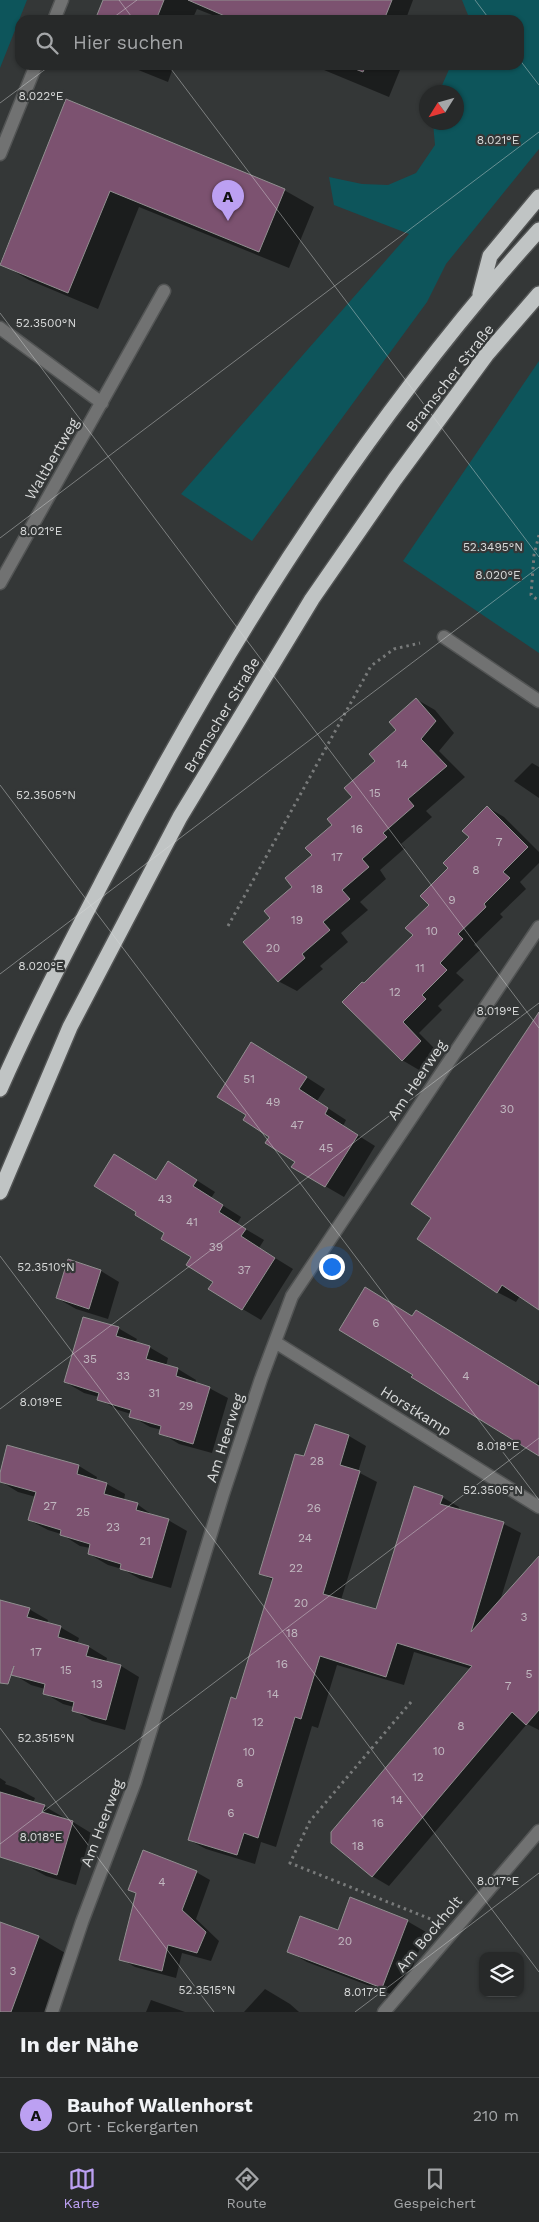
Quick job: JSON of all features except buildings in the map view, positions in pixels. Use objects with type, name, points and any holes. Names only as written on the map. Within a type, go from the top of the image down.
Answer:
[{"type":"highway","points":[[479,299],[490,256],[539,197]]},
{"type":"highway","name":"Bramscher Straße","points":[[0,1089],[30,1020],[128,832],[214,678],[286,560],[348,472],[479,299],[539,230]]},
{"type":"highway","name":"Bramscher Straße","points":[[0,1192],[70,1027],[180,817],[312,599],[394,479],[487,354],[539,294]]},
{"type":"street","points":[[56,15],[62,0]]},
{"type":"street","points":[[0,154],[34,70]]},
{"type":"street","name":"Waltbertweg","points":[[0,583],[164,292]]},
{"type":"street","points":[[0,328],[102,404]]},
{"type":"street","points":[[444,637],[539,701]]},
{"type":"street","name":"Am Heerweg","points":[[52,2012],[82,1922],[135,1782],[223,1494],[292,1296],[539,927]]},
{"type":"street","name":"Horstkamp","points":[[275,1342],[539,1508]]},
{"type":"street","name":"Am Bockholt","points":[[384,2012],[539,1831]]},
{"type":"path","points":[[539,535],[534,555],[531,595],[539,601]]},
{"type":"path","points":[[228,926],[371,666],[394,649],[444,637]]},
{"type":"path","points":[[411,1702],[310,1821],[290,1863],[454,1929]]},
{"type":"shaded area","points":[[0,0],[27,0],[21,15],[15,15],[15,30],[0,68]]},
{"type":"shaded area","points":[[462,0],[539,0],[539,149],[446,264],[427,302],[252,541],[181,494],[409,234],[334,205],[329,177],[362,184],[388,185],[416,173],[435,145],[434,130],[464,130],[464,85],[442,85],[449,70],[524,70],[524,15],[468,15]]},
{"type":"shaded area","points":[[539,361],[539,653],[403,561]]},
{"type":"place","name":"Bauhof Wallenhorst","points":[[228,221]]}]
